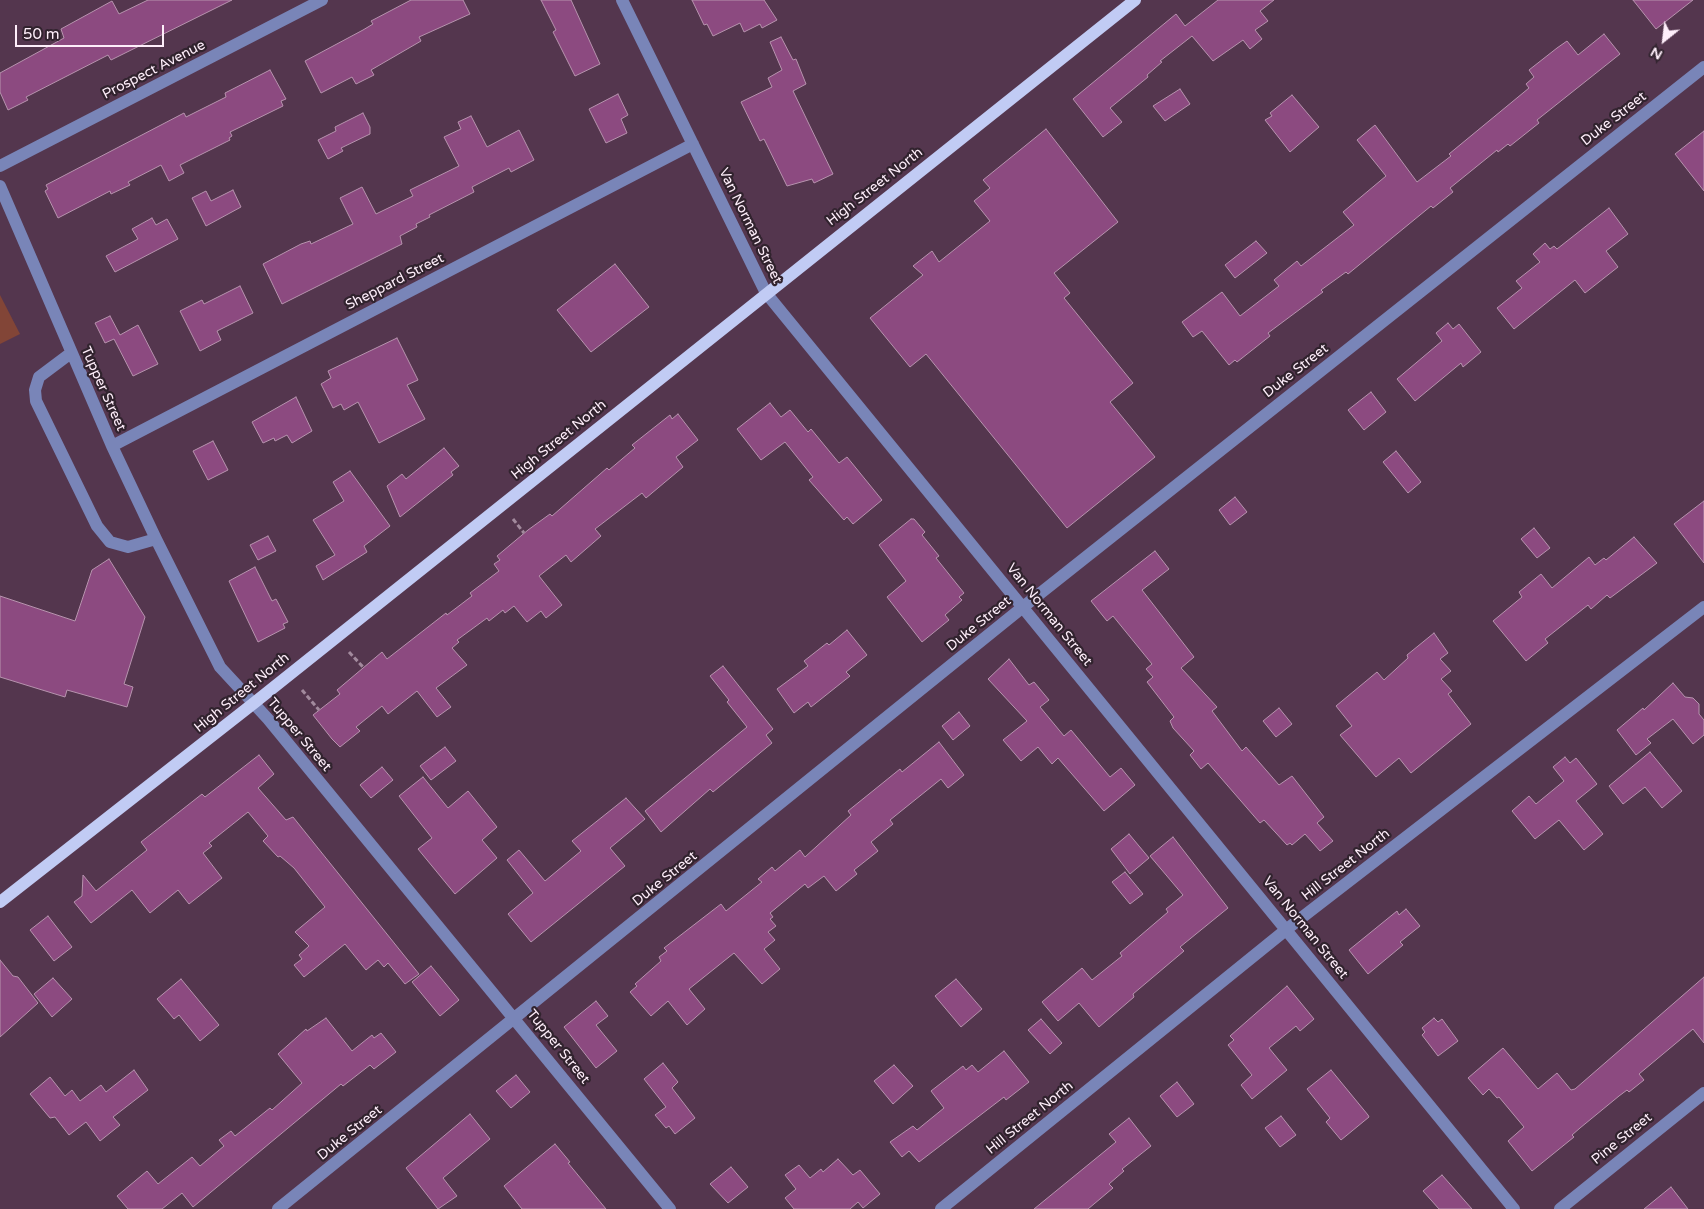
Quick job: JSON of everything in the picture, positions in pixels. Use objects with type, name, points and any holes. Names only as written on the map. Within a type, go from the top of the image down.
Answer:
[{"type":"main road","name":"High Street North","points":[[0,902],[254,703],[1135,0]]},
{"type":"street","name":"Prospect Avenue","points":[[0,166],[322,0]]},
{"type":"street","name":"Van Norman Street","points":[[622,0],[766,293],[1514,1209]]},
{"type":"street","name":"Duke Street","points":[[278,1209],[516,1019],[1023,607],[1704,67]]},
{"type":"street","name":"Sheppard Street","points":[[112,446],[693,144]]},
{"type":"street","name":"Tupper Street","points":[[0,186],[112,446],[220,667],[235,686],[254,703],[516,1019],[670,1209]]},
{"type":"street","points":[[71,353],[39,377],[35,390],[36,401],[97,526],[110,542],[128,547],[156,539]]},
{"type":"street","name":"Hill Street North","points":[[941,1209],[1287,930],[1704,606]]},
{"type":"street","name":"Pine Street","points":[[1560,1209],[1704,1093]]},
{"type":"path","points":[[513,519],[524,533]]},
{"type":"path","points":[[349,652],[362,667]]},
{"type":"path","points":[[302,690],[319,710]]},
{"type":"shaded area","points":[[0,295],[20,334],[0,344]]},
{"type":"building","points":[[148,0],[232,0],[111,60],[108,55],[26,97],[28,100],[8,110],[0,92],[0,73],[64,38],[61,29],[112,1],[119,14]]},
{"type":"building","points":[[411,0],[463,0],[470,14],[419,37],[421,41],[371,70],[374,75],[356,84],[352,77],[321,93],[305,61],[363,30],[373,24],[371,21]]},
{"type":"building","points":[[541,0],[571,0],[600,64],[575,76],[553,32],[556,30]]},
{"type":"building","points":[[692,0],[764,0],[777,20],[762,28],[760,24],[744,32],[740,23],[713,36],[707,24],[704,25]]},
{"type":"building","points":[[1218,0],[1274,0],[1260,11],[1268,21],[1255,30],[1262,39],[1250,49],[1243,40],[1213,61],[1192,36],[1160,61],[1162,62],[1147,75],[1148,77],[1110,108],[1122,122],[1103,137],[1073,99],[1176,14],[1185,26]]},
{"type":"building","points":[[1633,0],[1693,0],[1656,29]]},
{"type":"building","points":[[1604,34],[1620,54],[1537,120],[1539,123],[1510,146],[1508,144],[1498,152],[1497,150],[1450,188],[1453,192],[1433,208],[1431,206],[1348,274],[1346,272],[1321,290],[1323,292],[1268,333],[1270,336],[1237,362],[1235,360],[1229,365],[1202,331],[1193,337],[1182,322],[1222,292],[1240,316],[1279,286],[1274,280],[1297,261],[1301,266],[1354,225],[1343,212],[1386,176],[1357,140],[1375,125],[1417,182],[1451,156],[1449,154],[1529,88],[1526,84],[1534,77],[1529,70],[1567,41],[1578,55]]},
{"type":"building","points":[[781,37],[793,60],[796,59],[806,84],[793,91],[833,174],[814,183],[812,179],[787,186],[764,139],[760,141],[741,102],[772,87],[768,78],[782,70],[770,42]]},
{"type":"building","points":[[270,70],[286,99],[281,101],[283,106],[230,132],[232,136],[229,138],[230,140],[180,165],[184,173],[169,181],[161,165],[128,182],[130,185],[111,194],[110,191],[58,218],[45,191],[48,189],[46,185],[184,113],[186,117],[226,97],[225,93]]},
{"type":"building","points":[[1180,89],[1190,104],[1165,121],[1153,106]]},
{"type":"building","points":[[618,94],[628,115],[621,119],[627,133],[606,143],[589,109]]},
{"type":"building","points":[[1292,95],[1319,127],[1290,152],[1265,120],[1272,116],[1270,113]]},
{"type":"building","points":[[363,113],[370,127],[370,134],[341,148],[343,151],[328,159],[318,140],[336,131],[335,127]]},
{"type":"building","points":[[471,116],[487,147],[519,130],[534,160],[511,172],[509,168],[472,187],[474,192],[429,215],[430,217],[416,224],[417,227],[400,236],[402,244],[282,304],[263,264],[301,244],[310,241],[311,244],[353,224],[340,198],[362,187],[376,214],[413,196],[410,190],[459,166],[444,137],[461,129],[458,122]]},
{"type":"building","points":[[1046,129],[1118,222],[1054,273],[1070,293],[1064,298],[1133,383],[1110,402],[1155,457],[1067,528],[926,354],[910,367],[870,318],[923,275],[913,266],[932,251],[939,262],[990,221],[974,201],[990,188],[983,180]]},
{"type":"building","points":[[1704,131],[1704,191],[1675,154]]},
{"type":"building","points":[[233,190],[241,207],[206,226],[192,198],[206,191],[211,201]]},
{"type":"building","points":[[1609,208],[1628,234],[1606,251],[1618,267],[1585,293],[1575,280],[1514,329],[1497,308],[1522,288],[1516,281],[1540,262],[1533,254],[1545,243],[1550,249],[1554,246],[1557,249]]},
{"type":"building","points":[[152,218],[156,225],[167,219],[178,239],[115,272],[106,256],[138,239],[132,229]]},
{"type":"building","points":[[1256,241],[1267,253],[1235,278],[1225,265]]},
{"type":"building","points":[[615,264],[649,307],[591,352],[557,310]]},
{"type":"building","points":[[240,286],[253,313],[217,331],[221,340],[200,351],[180,311],[202,300],[204,304]]},
{"type":"building","points":[[110,316],[120,335],[138,325],[158,364],[133,376],[114,339],[105,343],[95,323]]},
{"type":"building","points":[[1448,323],[1453,329],[1459,324],[1481,352],[1463,367],[1461,363],[1415,401],[1397,379],[1442,341],[1436,333]]},
{"type":"building","points":[[397,338],[418,380],[407,385],[425,419],[379,443],[358,402],[344,410],[341,404],[333,408],[321,384],[331,378],[328,371]]},
{"type":"building","points":[[1371,392],[1386,412],[1364,430],[1348,410]]},
{"type":"building","points":[[296,397],[312,431],[292,443],[287,435],[275,441],[274,438],[263,443],[252,422]]},
{"type":"building","points":[[770,403],[781,417],[790,410],[808,432],[811,429],[839,463],[847,457],[882,500],[853,524],[847,517],[844,520],[809,480],[813,477],[785,442],[761,460],[737,429]]},
{"type":"building","points":[[678,414],[698,440],[676,457],[683,467],[646,498],[642,493],[595,529],[601,536],[571,562],[566,555],[539,576],[562,605],[546,618],[541,611],[527,622],[514,606],[505,613],[503,610],[489,621],[487,618],[457,640],[459,642],[452,648],[467,665],[436,688],[451,707],[437,717],[417,691],[388,714],[382,706],[356,727],[360,731],[340,747],[332,739],[313,715],[340,694],[337,690],[382,652],[387,659],[446,613],[447,615],[472,596],[470,593],[499,571],[494,564],[500,560],[497,556],[550,514],[552,516],[607,468],[609,470],[635,448],[632,445],[670,415],[672,419]]},
{"type":"building","points":[[213,441],[228,470],[208,480],[193,451]]},
{"type":"building","points":[[444,448],[459,466],[451,472],[453,475],[400,517],[387,486],[402,474],[406,479]]},
{"type":"building","points":[[1396,451],[1421,482],[1408,493],[1383,462]]},
{"type":"building","points":[[350,471],[390,526],[364,546],[367,552],[323,580],[316,566],[335,555],[313,520],[344,501],[333,482]]},
{"type":"building","points":[[1235,497],[1247,512],[1230,525],[1219,510]]},
{"type":"building","points":[[1704,501],[1704,563],[1674,524]]},
{"type":"building","points":[[911,519],[914,519],[925,532],[922,535],[939,556],[936,558],[964,593],[959,597],[962,600],[945,615],[949,620],[922,642],[887,597],[906,581],[879,545]]},
{"type":"building","points":[[1534,528],[1550,548],[1537,558],[1521,539]]},
{"type":"building","points":[[268,536],[276,551],[258,560],[250,545]]},
{"type":"building","points":[[1634,537],[1657,563],[1610,598],[1607,595],[1591,609],[1588,605],[1545,639],[1548,643],[1526,661],[1493,621],[1522,597],[1519,592],[1541,574],[1552,588],[1589,557],[1595,565],[1604,558],[1606,560]]},
{"type":"building","points":[[1155,551],[1169,569],[1142,590],[1194,657],[1181,668],[1217,707],[1212,711],[1242,751],[1246,747],[1279,785],[1292,776],[1324,817],[1317,823],[1333,841],[1320,851],[1305,834],[1292,845],[1290,843],[1287,845],[1264,820],[1260,823],[1208,763],[1201,769],[1190,755],[1194,751],[1173,728],[1170,721],[1174,717],[1147,682],[1153,677],[1146,669],[1152,664],[1113,616],[1107,621],[1091,601]]},
{"type":"building","points":[[109,559],[145,617],[124,684],[133,687],[127,707],[67,690],[65,697],[0,677],[0,596],[75,621],[92,570]]},
{"type":"building","points":[[255,567],[272,601],[276,599],[288,622],[283,624],[285,628],[258,642],[229,581]]},
{"type":"building","points":[[847,630],[867,655],[846,672],[850,676],[811,707],[808,702],[794,713],[777,689],[808,666],[804,661],[827,643],[829,645]]},
{"type":"building","points":[[1434,633],[1448,653],[1440,659],[1451,671],[1441,679],[1452,691],[1448,694],[1471,724],[1411,773],[1399,758],[1376,777],[1340,735],[1352,726],[1336,706],[1377,672],[1384,680],[1408,658],[1407,655]]},
{"type":"building","points":[[1009,659],[1029,685],[1034,682],[1049,700],[1040,707],[1064,736],[1071,730],[1110,777],[1121,768],[1135,785],[1104,811],[1058,758],[1052,764],[1038,747],[1021,761],[1003,740],[1027,721],[988,679]]},
{"type":"building","points":[[723,666],[773,729],[766,735],[772,743],[713,792],[710,789],[661,832],[645,811],[747,727],[727,702],[729,700],[710,676]]},
{"type":"building","points":[[1673,683],[1685,697],[1693,698],[1699,704],[1699,714],[1704,720],[1704,735],[1693,744],[1673,719],[1647,739],[1651,743],[1636,755],[1617,730],[1643,708],[1644,710]]},
{"type":"building","points":[[1279,708],[1292,724],[1276,737],[1263,721]]},
{"type":"building","points":[[959,712],[970,726],[953,740],[942,726]]},
{"type":"building","points":[[939,742],[964,775],[948,788],[941,779],[890,820],[893,824],[871,842],[878,851],[854,870],[857,874],[836,891],[824,876],[808,888],[805,884],[770,913],[773,917],[770,919],[776,926],[768,932],[775,940],[764,949],[780,969],[762,984],[734,953],[689,989],[705,1009],[687,1025],[668,1001],[651,1016],[630,992],[637,986],[635,984],[661,961],[659,957],[667,951],[664,948],[721,904],[726,911],[762,882],[758,879],[772,867],[775,871],[800,850],[805,857],[851,815],[848,811],[900,769],[902,772]]},
{"type":"building","points":[[445,747],[456,761],[431,780],[420,766]]},
{"type":"building","points":[[1650,752],[1682,791],[1662,808],[1645,787],[1623,804],[1609,786]]},
{"type":"building","points":[[259,755],[274,774],[258,788],[286,820],[293,817],[419,974],[405,984],[388,963],[384,967],[378,960],[366,970],[345,944],[304,977],[294,965],[302,959],[299,955],[309,946],[295,932],[325,907],[294,868],[280,856],[278,857],[263,841],[268,836],[248,812],[209,843],[212,846],[203,853],[222,878],[189,904],[178,890],[150,913],[132,890],[91,923],[74,902],[82,896],[83,875],[96,891],[147,850],[141,842],[202,794],[205,797]]},
{"type":"building","points":[[1565,757],[1570,763],[1576,758],[1597,784],[1576,801],[1603,834],[1584,850],[1559,820],[1535,839],[1512,811],[1529,796],[1536,804],[1564,781],[1553,767]]},
{"type":"building","points":[[382,767],[393,780],[371,798],[360,785]]},
{"type":"building","points":[[423,777],[448,808],[468,791],[497,827],[482,840],[497,858],[455,894],[418,849],[432,838],[399,796]]},
{"type":"building","points":[[626,798],[645,819],[610,848],[625,866],[531,942],[508,914],[533,893],[507,860],[519,850],[545,881],[581,851],[572,841]]},
{"type":"building","points":[[1129,834],[1149,858],[1130,874],[1111,849]]},
{"type":"building","points":[[1173,837],[1228,908],[1180,947],[1184,951],[1133,994],[1134,997],[1099,1027],[1079,1003],[1058,1021],[1042,1002],[1082,968],[1092,980],[1122,956],[1120,953],[1168,912],[1166,909],[1183,895],[1150,856]]},
{"type":"building","points":[[1125,872],[1143,894],[1130,904],[1112,882]]},
{"type":"building","points":[[1406,909],[1420,926],[1400,942],[1403,945],[1368,974],[1349,950],[1397,911],[1399,915]]},
{"type":"building","points":[[48,916],[72,947],[54,961],[30,930]]},
{"type":"building","points":[[0,960],[13,976],[18,977],[38,1003],[0,1037]]},
{"type":"building","points":[[431,966],[459,1000],[440,1016],[412,982]]},
{"type":"building","points":[[1704,977],[1704,1043],[1693,1029],[1639,1074],[1644,1080],[1629,1092],[1627,1090],[1619,1096],[1572,1135],[1574,1137],[1532,1171],[1508,1141],[1524,1127],[1499,1097],[1497,1098],[1489,1089],[1483,1095],[1468,1078],[1503,1048],[1538,1089],[1557,1073],[1571,1090],[1575,1089]]},
{"type":"building","points":[[53,978],[72,999],[52,1017],[34,994]]},
{"type":"building","points":[[181,979],[219,1025],[200,1041],[179,1015],[174,1019],[157,999]]},
{"type":"building","points":[[956,979],[982,1009],[961,1027],[935,996]]},
{"type":"building","points":[[1287,986],[1314,1019],[1300,1031],[1296,1026],[1269,1048],[1287,1070],[1252,1099],[1241,1085],[1252,1075],[1228,1045],[1234,1040],[1230,1036]]},
{"type":"building","points":[[596,1001],[608,1016],[596,1025],[617,1051],[596,1068],[564,1027]]},
{"type":"building","points":[[326,1018],[352,1051],[372,1035],[374,1038],[381,1033],[396,1052],[374,1069],[370,1065],[343,1086],[341,1084],[193,1207],[182,1193],[162,1209],[128,1209],[117,1196],[147,1171],[158,1184],[192,1157],[200,1166],[224,1146],[219,1140],[231,1131],[235,1136],[270,1108],[272,1110],[302,1083],[278,1054],[306,1029],[307,1031]]},
{"type":"building","points":[[1434,1018],[1438,1022],[1442,1019],[1458,1041],[1438,1056],[1422,1035],[1425,1032],[1422,1028]]},
{"type":"building","points":[[1041,1019],[1062,1043],[1050,1054],[1028,1030]]},
{"type":"building","points":[[1004,1051],[1029,1082],[1006,1100],[1004,1097],[919,1162],[909,1151],[902,1157],[890,1142],[913,1126],[917,1130],[944,1108],[931,1091],[963,1066],[966,1070],[972,1065],[978,1072]]},
{"type":"building","points":[[663,1063],[678,1082],[672,1088],[695,1118],[675,1134],[669,1126],[666,1128],[655,1115],[666,1107],[644,1079]]},
{"type":"building","points":[[894,1065],[913,1086],[893,1104],[874,1081]]},
{"type":"building","points":[[134,1070],[148,1090],[113,1117],[120,1125],[100,1141],[86,1122],[69,1135],[55,1117],[50,1118],[30,1094],[50,1077],[65,1096],[72,1090],[80,1101],[101,1085],[106,1092]]},
{"type":"building","points":[[1331,1070],[1369,1117],[1341,1140],[1326,1122],[1330,1118],[1307,1089]]},
{"type":"building","points":[[516,1075],[530,1092],[511,1108],[496,1091]]},
{"type":"building","points":[[1177,1082],[1194,1104],[1177,1117],[1160,1096]]},
{"type":"building","points":[[470,1114],[490,1139],[443,1178],[457,1196],[438,1209],[406,1168]]},
{"type":"building","points":[[1281,1116],[1296,1135],[1280,1147],[1265,1128]]},
{"type":"building","points":[[1129,1118],[1151,1146],[1122,1169],[1124,1171],[1109,1184],[1113,1188],[1088,1209],[1034,1209],[1116,1142],[1109,1134]]},
{"type":"building","points":[[555,1144],[570,1162],[568,1163],[606,1209],[522,1209],[504,1186]]},
{"type":"building","points":[[838,1159],[853,1175],[860,1170],[880,1194],[863,1208],[858,1202],[850,1209],[794,1209],[785,1198],[796,1189],[785,1175],[799,1165],[810,1178],[821,1169],[823,1172]]},
{"type":"building","points":[[731,1167],[748,1187],[728,1203],[710,1184]]},
{"type":"building","points":[[1442,1175],[1472,1209],[1439,1209],[1423,1191]]},
{"type":"building","points":[[1671,1187],[1688,1209],[1644,1209]]}]
